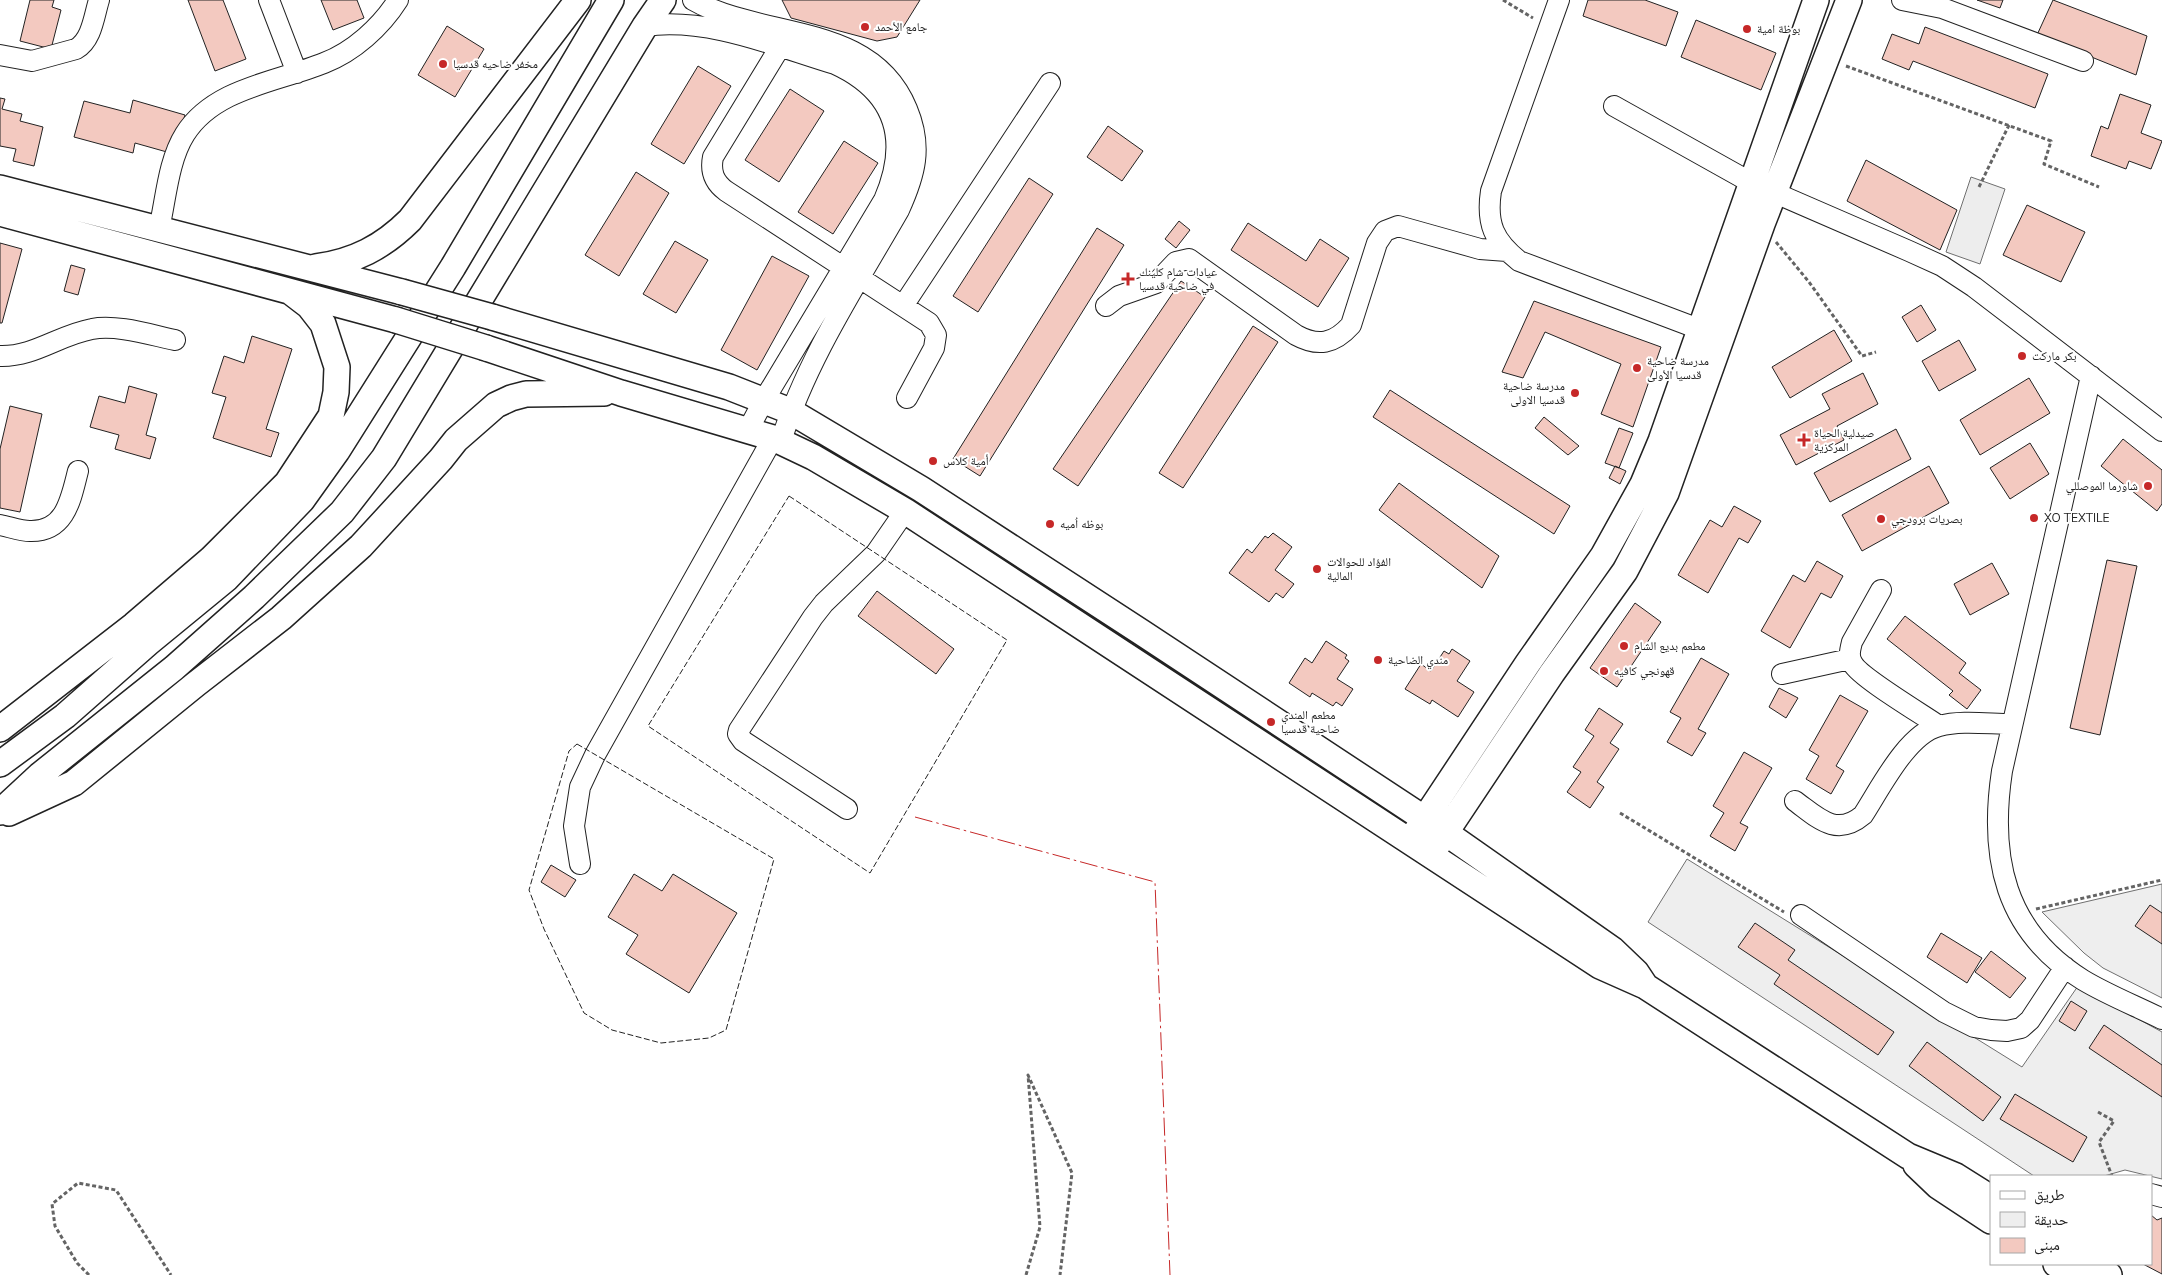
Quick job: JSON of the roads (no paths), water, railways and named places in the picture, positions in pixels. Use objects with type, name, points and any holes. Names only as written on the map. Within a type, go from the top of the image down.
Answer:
[{"type":"main road","points":[[310,268],[333,265],[354,259],[375,249],[394,236],[410,220],[578,0]]},
{"type":"main road","points":[[0,764],[65,716],[148,643],[226,579],[302,500],[337,451],[452,267],[611,0]]},
{"type":"main road","points":[[0,812],[94,730],[174,668],[260,591],[342,512],[384,458],[645,26],[663,0]]},
{"type":"main road","points":[[1431,856],[1552,673],[1625,571],[1666,493],[1710,321],[1750,182],[1816,0]]},
{"type":"main road","points":[[1710,321],[1762,224],[1826,59],[1853,0]]},
{"type":"main road","points":[[0,188],[492,317],[729,387],[790,411],[921,489],[1446,833],[1613,950],[1636,972],[1646,986]]},
{"type":"main road","points":[[0,213],[396,320],[621,393],[777,439],[813,457],[905,511],[1600,966],[1646,986],[1908,1156],[1956,1176],[1990,1197]]},
{"type":"main road","points":[[0,729],[134,625],[211,558],[287,483],[331,416],[336,392],[337,367],[323,324],[309,306],[292,292]]},
{"type":"main road","points":[[1410,842],[1612,540],[1642,484],[1701,359]]},
{"type":"main road","points":[[0,817],[74,783],[281,618],[361,546],[441,459],[456,440],[496,405],[526,394],[621,393]]},
{"type":"main road","points":[[1127,655],[1141,632]]},
{"type":"main road","points":[[1374,818],[1380,816],[1387,807],[1389,796]]},
{"type":"main road","points":[[1462,875],[1463,864],[1471,856],[1476,855]]},
{"type":"main road","points":[[1908,1156],[1938,1186],[1990,1220]]},
{"type":"main road","points":[[2058,1265],[2074,1275]]},
{"type":"main road","points":[[2094,1265],[2109,1275]]},
{"type":"street","points":[[0,55],[32,61],[46,59],[76,49],[88,37],[99,0]]},
{"type":"street","points":[[269,0],[297,73]]},
{"type":"street","points":[[159,229],[175,159],[185,135],[201,115],[222,100],[326,63],[352,48],[376,28],[398,0]]},
{"type":"street","points":[[693,0],[714,10],[843,46],[864,56],[882,70],[901,94],[913,122],[916,153],[911,183],[899,210],[852,273],[764,400],[748,430]]},
{"type":"street","points":[[1559,0],[1491,192],[1488,207],[1491,223],[1497,238],[1506,251],[1519,261],[1710,321]]},
{"type":"street","points":[[1902,0],[1942,8],[2083,61]]},
{"type":"street","points":[[580,864],[574,826],[580,787],[595,755],[777,439],[894,178],[898,153],[895,128],[885,105],[870,85],[854,73],[834,64],[780,47],[700,25],[677,23],[645,26]]},
{"type":"street","points":[[780,47],[713,157],[712,173],[715,180],[726,192],[929,323],[936,334],[934,348],[907,398]]},
{"type":"street","points":[[903,306],[1050,83]]},
{"type":"street","points":[[1614,106],[1750,182],[1942,266],[1974,288],[2162,431]]},
{"type":"street","points":[[1106,306],[1119,296],[1156,283],[1176,262],[1189,259],[1296,335],[1320,343],[1332,340],[1343,334],[1352,325],[1379,236],[1391,227],[1405,227],[1480,249],[1506,251]]},
{"type":"street","points":[[0,356],[28,353],[83,331],[98,328],[114,328],[175,340]]},
{"type":"street","points":[[2091,376],[2012,724],[1997,801],[1999,859],[2004,878],[2018,913],[2031,933],[2065,967],[2101,990],[2162,1019]]},
{"type":"street","points":[[0,525],[29,531],[42,530],[54,525],[64,515],[70,503],[78,471]]},
{"type":"street","points":[[847,809],[743,741],[738,730],[813,617],[830,597],[876,552],[905,511]]},
{"type":"street","points":[[1881,590],[1852,642],[1850,659],[1860,672],[1938,726]]},
{"type":"street","points":[[1782,674],[1850,659]]},
{"type":"street","points":[[1795,801],[1826,823],[1836,826],[1855,822],[1863,815],[1909,745],[1927,730],[1950,724],[2012,724]]},
{"type":"street","points":[[1801,915],[1944,1012],[1966,1024],[1991,1030],[2007,1031],[2021,1028],[2030,1020],[2065,967]]},
{"type":"place","name":"جامع الأحمد","points":[[865,27]]},
{"type":"place","name":"بوظة امية","points":[[1747,29]]},
{"type":"place","name":"مخفر ضاحيه قدسيا","points":[[443,64]]},
{"type":"place","name":"عيادات شام كلينك في ضاحية قدسيا","points":[[1128,279]]},
{"type":"place","name":"بكر ماركت","points":[[2022,356]]},
{"type":"place","name":"مدرسة ضاحية قدسيا الأولى","points":[[1637,368]]},
{"type":"place","name":"مدرسة ضاحية قدسيا الاولى","points":[[1575,393]]},
{"type":"place","name":"صيدلية الحياة المركزية","points":[[1804,440]]},
{"type":"place","name":"أمية كلاس","points":[[933,461]]},
{"type":"place","name":"شاورما الموصللي","points":[[2148,486]]},
{"type":"place","name":"XO TEXTILE","points":[[2034,518]]},
{"type":"place","name":"بصريات برودجي","points":[[1881,519]]},
{"type":"place","name":"بوظه اُميه","points":[[1050,524]]},
{"type":"place","name":"الفؤاد للحوالات المالية","points":[[1317,569]]},
{"type":"place","name":"مطعم بديع الشام","points":[[1624,646]]},
{"type":"place","name":"مندي الضاحية","points":[[1378,660]]},
{"type":"place","name":"قهونجي كافيه","points":[[1604,671]]},
{"type":"place","name":"مطعم المندي ضاحية قدسيا","points":[[1271,722]]}]
